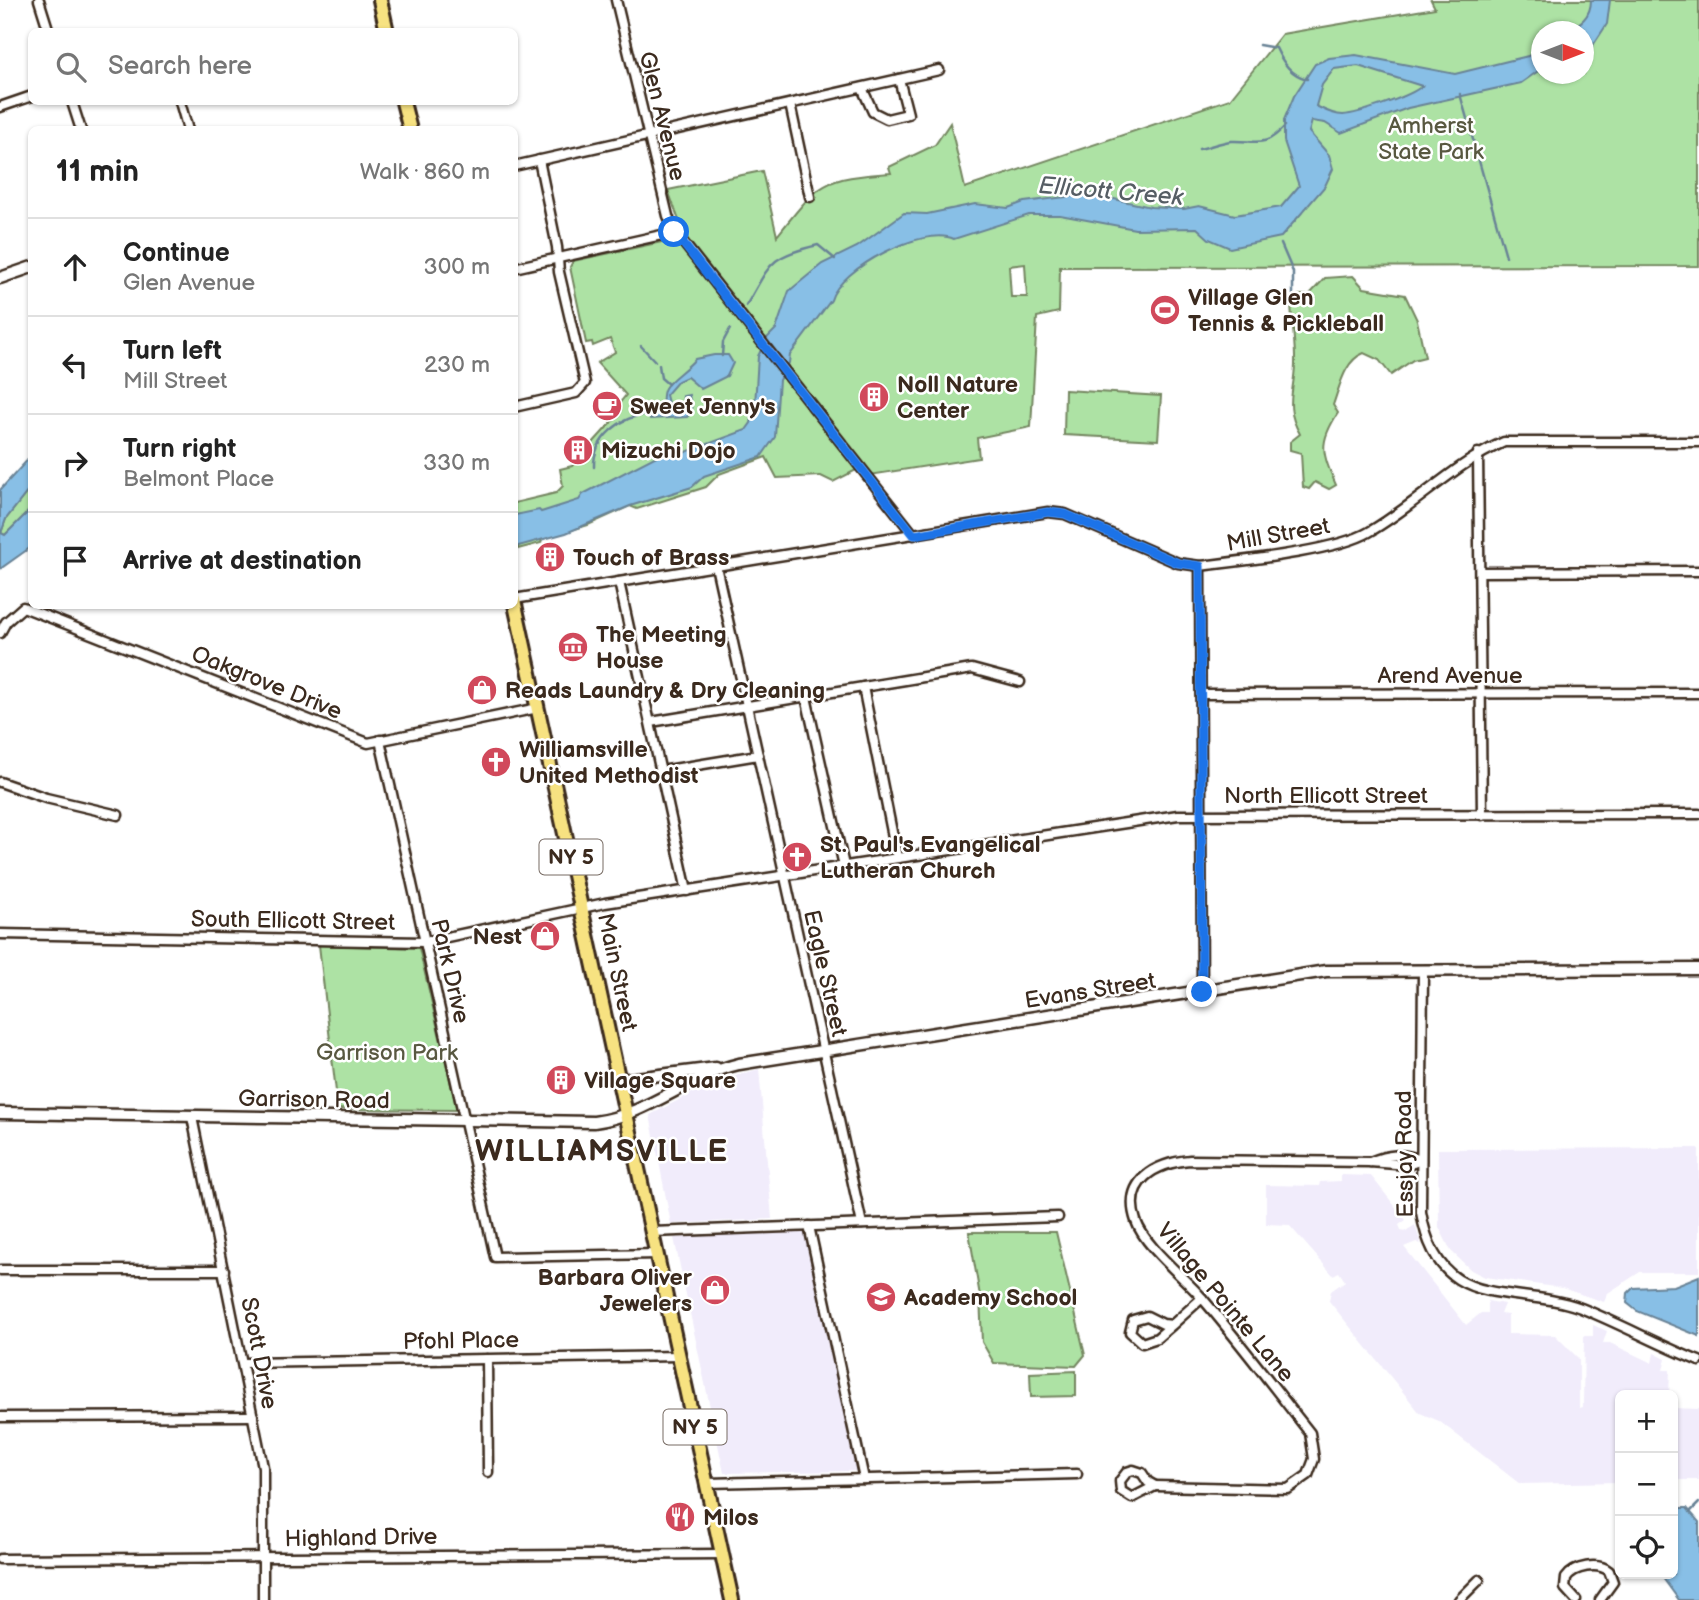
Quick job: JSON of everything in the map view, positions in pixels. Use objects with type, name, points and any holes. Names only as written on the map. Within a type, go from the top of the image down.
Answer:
[{"type":"main road","points":[[380,0],[386,28]]},
{"type":"main road","points":[[404,105],[409,126]]},
{"type":"main road","name":"Main Street","points":[[516,609],[732,1600]]},
{"type":"street","points":[[38,0],[48,28]]},
{"type":"street","name":"Glen Avenue","points":[[616,0],[674,232],[914,535]]},
{"type":"street","points":[[518,165],[939,70]]},
{"type":"street","points":[[862,89],[873,113],[887,119],[908,114],[899,79]]},
{"type":"street","points":[[0,107],[28,97]]},
{"type":"street","points":[[790,104],[810,197]]},
{"type":"street","points":[[73,105],[80,126]]},
{"type":"street","points":[[181,105],[187,126]]},
{"type":"street","points":[[518,406],[581,390],[585,383],[538,160]]},
{"type":"street","points":[[518,267],[674,232]]},
{"type":"street","points":[[0,278],[28,268]]},
{"type":"street","name":"Mill Street","points":[[518,598],[1048,512],[1065,514],[1178,563],[1200,566],[1331,545],[1368,533],[1478,453],[1504,442],[1699,442]]},
{"type":"street","points":[[1478,453],[1482,814]]},
{"type":"street","name":"Eagle Street","points":[[716,566],[863,1224]]},
{"type":"street","points":[[1200,566],[1202,992]]},
{"type":"street","points":[[1480,572],[1699,571]]},
{"type":"street","points":[[619,582],[687,891]]},
{"type":"street","name":"Oakgrove Drive","points":[[0,633],[6,622],[23,607],[28,609]]},
{"type":"street","name":"Oakgrove Drive","points":[[28,609],[368,743],[538,708]]},
{"type":"street","points":[[651,722],[972,669],[1020,682]]},
{"type":"street","points":[[863,687],[897,857]]},
{"type":"street","name":"Arend Avenue","points":[[1200,694],[1699,693]]},
{"type":"street","points":[[806,697],[844,866]]},
{"type":"street","name":"Park Drive","points":[[380,740],[495,1257],[657,1254]]},
{"type":"street","points":[[661,771],[758,755]]},
{"type":"street","points":[[0,782],[46,798],[118,815]]},
{"type":"street","name":"North Ellicott Street","points":[[582,908],[1178,815],[1699,814]]},
{"type":"street","name":"South Ellicott Street","points":[[0,934],[424,942],[582,908]]},
{"type":"street","name":"Evans Street","points":[[627,1116],[720,1068],[1326,971],[1699,969]]},
{"type":"street","name":"Essjay Road","points":[[1423,971],[1421,1212],[1425,1231],[1440,1261],[1457,1277],[1481,1291],[1580,1308],[1699,1361]]},
{"type":"street","points":[[620,1080],[720,1068]]},
{"type":"street","name":"Garrison Road","points":[[0,1113],[563,1123],[627,1116]]},
{"type":"street","name":"Scott Drive","points":[[192,1116],[263,1467],[263,1600]]},
{"type":"street","name":"Village Pointe Lane","points":[[1155,1486],[1137,1470],[1127,1472],[1120,1481],[1121,1491],[1132,1499],[1155,1486],[1288,1489],[1302,1482],[1312,1468],[1313,1451],[1310,1433],[1202,1298],[1148,1240],[1136,1221],[1136,1190],[1148,1173],[1161,1164],[1190,1160],[1370,1162],[1408,1166],[1421,1160]]},
{"type":"street","points":[[652,1232],[1058,1217]]},
{"type":"street","points":[[809,1226],[864,1479]]},
{"type":"street","points":[[0,1270],[223,1270]]},
{"type":"street","points":[[1171,1325],[1147,1316],[1133,1320],[1130,1332],[1142,1343],[1157,1338],[1202,1298]]},
{"type":"street","name":"Pfohl Place","points":[[243,1363],[680,1356]]},
{"type":"street","points":[[486,1359],[488,1472]]},
{"type":"street","points":[[0,1417],[253,1416]]},
{"type":"street","points":[[707,1483],[1077,1474]]},
{"type":"street","name":"Highland Drive","points":[[0,1559],[722,1554]]},
{"type":"street","points":[[1576,1600],[1565,1588],[1566,1578],[1574,1570],[1599,1566],[1609,1571],[1613,1582],[1600,1600]]},
{"type":"street","points":[[1459,1600],[1479,1580]]},
{"type":"shaded area","points":[[759,1069],[772,1219],[671,1224],[650,1115],[713,1082]]},
{"type":"shaded area","points":[[1699,1148],[1699,1272],[1640,1272],[1608,1293],[1604,1302],[1562,1288],[1485,1277],[1471,1270],[1451,1251],[1439,1227],[1438,1149]]},
{"type":"shaded area","points":[[1341,1175],[1371,1176],[1406,1220],[1399,1225],[1401,1230],[1406,1231],[1415,1225],[1421,1244],[1416,1242],[1404,1247],[1466,1325],[1481,1313],[1488,1313],[1488,1301],[1504,1304],[1500,1314],[1508,1315],[1508,1334],[1555,1335],[1579,1359],[1579,1408],[1583,1407],[1584,1336],[1593,1336],[1593,1325],[1607,1331],[1603,1343],[1610,1343],[1652,1363],[1654,1353],[1666,1359],[1663,1370],[1670,1370],[1669,1390],[1615,1390],[1615,1482],[1520,1484],[1439,1421],[1420,1413],[1329,1301],[1331,1291],[1345,1281],[1339,1272],[1333,1275],[1289,1225],[1266,1224],[1266,1185],[1319,1186],[1320,1182],[1341,1181]]},
{"type":"shaded area","points":[[807,1231],[858,1471],[724,1473],[674,1238]]},
{"type":"shaded area","points":[[1678,1408],[1699,1409],[1699,1480],[1678,1480]]},
{"type":"green space","name":"Amherst State Park","points":[[1431,0],[1699,0],[1699,266],[1060,267],[1059,312],[1037,317],[1031,427],[977,438],[979,458],[870,475],[862,467],[833,482],[821,476],[777,478],[766,457],[719,474],[706,487],[637,509],[630,506],[588,525],[518,549],[518,502],[556,493],[563,486],[560,469],[572,466],[619,414],[614,410],[626,395],[597,363],[615,352],[610,339],[593,346],[592,342],[586,343],[570,267],[573,261],[685,237],[668,190],[762,171],[777,236],[813,194],[824,186],[850,178],[891,173],[889,167],[935,145],[950,123],[965,188],[1230,99],[1282,34],[1435,8]],"holes":[[[1025,264],[1027,297],[1011,297],[1009,266]]]},
{"type":"green space","points":[[1353,276],[1364,288],[1405,295],[1417,320],[1425,357],[1413,360],[1391,375],[1379,360],[1364,353],[1352,362],[1347,368],[1333,405],[1338,413],[1327,432],[1324,448],[1336,485],[1329,489],[1315,482],[1309,489],[1303,487],[1301,453],[1290,450],[1290,442],[1300,434],[1291,407],[1295,357],[1291,299],[1299,295],[1309,295],[1325,278]]},
{"type":"green space","points":[[1065,390],[1161,396],[1158,440],[1064,435]]},
{"type":"green space","points":[[28,491],[28,512],[5,535],[1,533],[6,519]]},
{"type":"green space","name":"Garrison Park","points":[[319,945],[419,948],[457,1110],[338,1109]]},
{"type":"green space","points":[[969,1232],[1056,1232],[1085,1355],[1076,1366],[994,1363],[982,1342],[980,1296]]},
{"type":"green space","points":[[1076,1371],[1076,1396],[1031,1397],[1030,1373]]},
{"type":"water","points":[[1591,0],[1610,0],[1607,24],[1594,44],[1594,21],[1582,21]]},
{"type":"water","points":[[1356,55],[1455,74],[1531,55],[1531,76],[1521,83],[1408,108],[1341,133],[1325,123],[1312,121],[1309,132],[1329,155],[1333,169],[1325,186],[1281,237],[1230,248],[1209,239],[1197,228],[1135,229],[1060,215],[1029,215],[954,239],[940,236],[923,238],[885,252],[850,275],[838,288],[790,355],[789,363],[779,380],[775,437],[761,457],[704,476],[692,487],[630,506],[566,533],[518,546],[518,514],[539,510],[541,512],[579,500],[583,494],[666,451],[678,455],[746,430],[751,423],[755,405],[758,356],[767,338],[776,329],[789,291],[822,264],[857,247],[904,213],[927,214],[975,204],[1008,208],[1024,202],[1091,194],[1151,207],[1184,209],[1199,206],[1235,215],[1281,207],[1299,186],[1284,141],[1284,120],[1294,96],[1315,64],[1329,58]],"holes":[[[1358,66],[1422,86],[1396,99],[1343,115],[1316,106],[1322,85],[1334,69]]]},
{"type":"water","points":[[728,355],[733,363],[727,376],[701,389],[687,377],[678,381],[666,395],[670,411],[677,411],[683,396],[689,395],[692,411],[687,417],[650,419],[649,414],[661,411],[664,391],[671,381],[695,359]]},
{"type":"water","points":[[28,459],[28,491],[6,519],[1,533],[5,535],[28,512],[28,549],[0,569],[0,490]]},
{"type":"water","points":[[1699,1276],[1699,1336],[1637,1311],[1627,1303],[1628,1293],[1633,1288],[1674,1286]]},
{"type":"water","points":[[1678,1508],[1687,1508],[1699,1522],[1699,1600],[1679,1600],[1664,1579],[1678,1579]]},
{"type":"waterway","points":[[1259,45],[1276,48],[1288,68],[1307,79]]},
{"type":"waterway","points":[[1460,94],[1506,256]]},
{"type":"waterway","points":[[1199,149],[1231,141],[1266,141],[1285,126]]},
{"type":"waterway","points":[[1281,244],[1293,272],[1293,298]]},
{"type":"waterway","points":[[746,306],[767,271],[780,258],[818,245],[835,259]]},
{"type":"waterway","points":[[722,356],[723,342],[730,329]]},
{"type":"waterway","points":[[641,346],[655,361]]},
{"type":"waterway","points":[[659,365],[661,378],[668,384]]},
{"type":"waterway","points":[[594,467],[598,447],[611,430],[628,419],[649,414]]},
{"type":"waterway","points":[[1690,1512],[1699,1503]]},
{"type":"place","name":"Village Glen Tennis & Pickleball","points":[[1165,310]]},
{"type":"place","name":"Noll Nature Center","points":[[874,397]]},
{"type":"place","name":"Sweet Jenny's","points":[[607,406]]},
{"type":"place","name":"Mizuchi Dojo","points":[[578,450]]},
{"type":"place","name":"Touch of Brass","points":[[550,557]]},
{"type":"place","name":"The Meeting House","points":[[573,647]]},
{"type":"place","name":"Reads Laundry & Dry Cleaning","points":[[482,690]]},
{"type":"place","name":"Williamsville United Methodist","points":[[496,762]]},
{"type":"place","name":"St. Paul's Evangelical Lutheran Church","points":[[797,857]]},
{"type":"place","name":"Nest","points":[[545,936]]},
{"type":"place","name":"Village Square","points":[[561,1080]]},
{"type":"place","name":"Barbara Oliver Jewelers","points":[[715,1290]]},
{"type":"place","name":"Academy School","points":[[881,1297]]},
{"type":"place","name":"Milos","points":[[680,1517]]},
{"type":"district","name":"WILLIAMSVILLE","points":[[602,1151]]},
{"type":"route","points":[[674,232],[914,535],[1048,512],[1065,514],[1178,563],[1200,566],[1202,992]]},
{"type":"water label","name":"Ellicott Creek","points":[[1111,191]]}]
